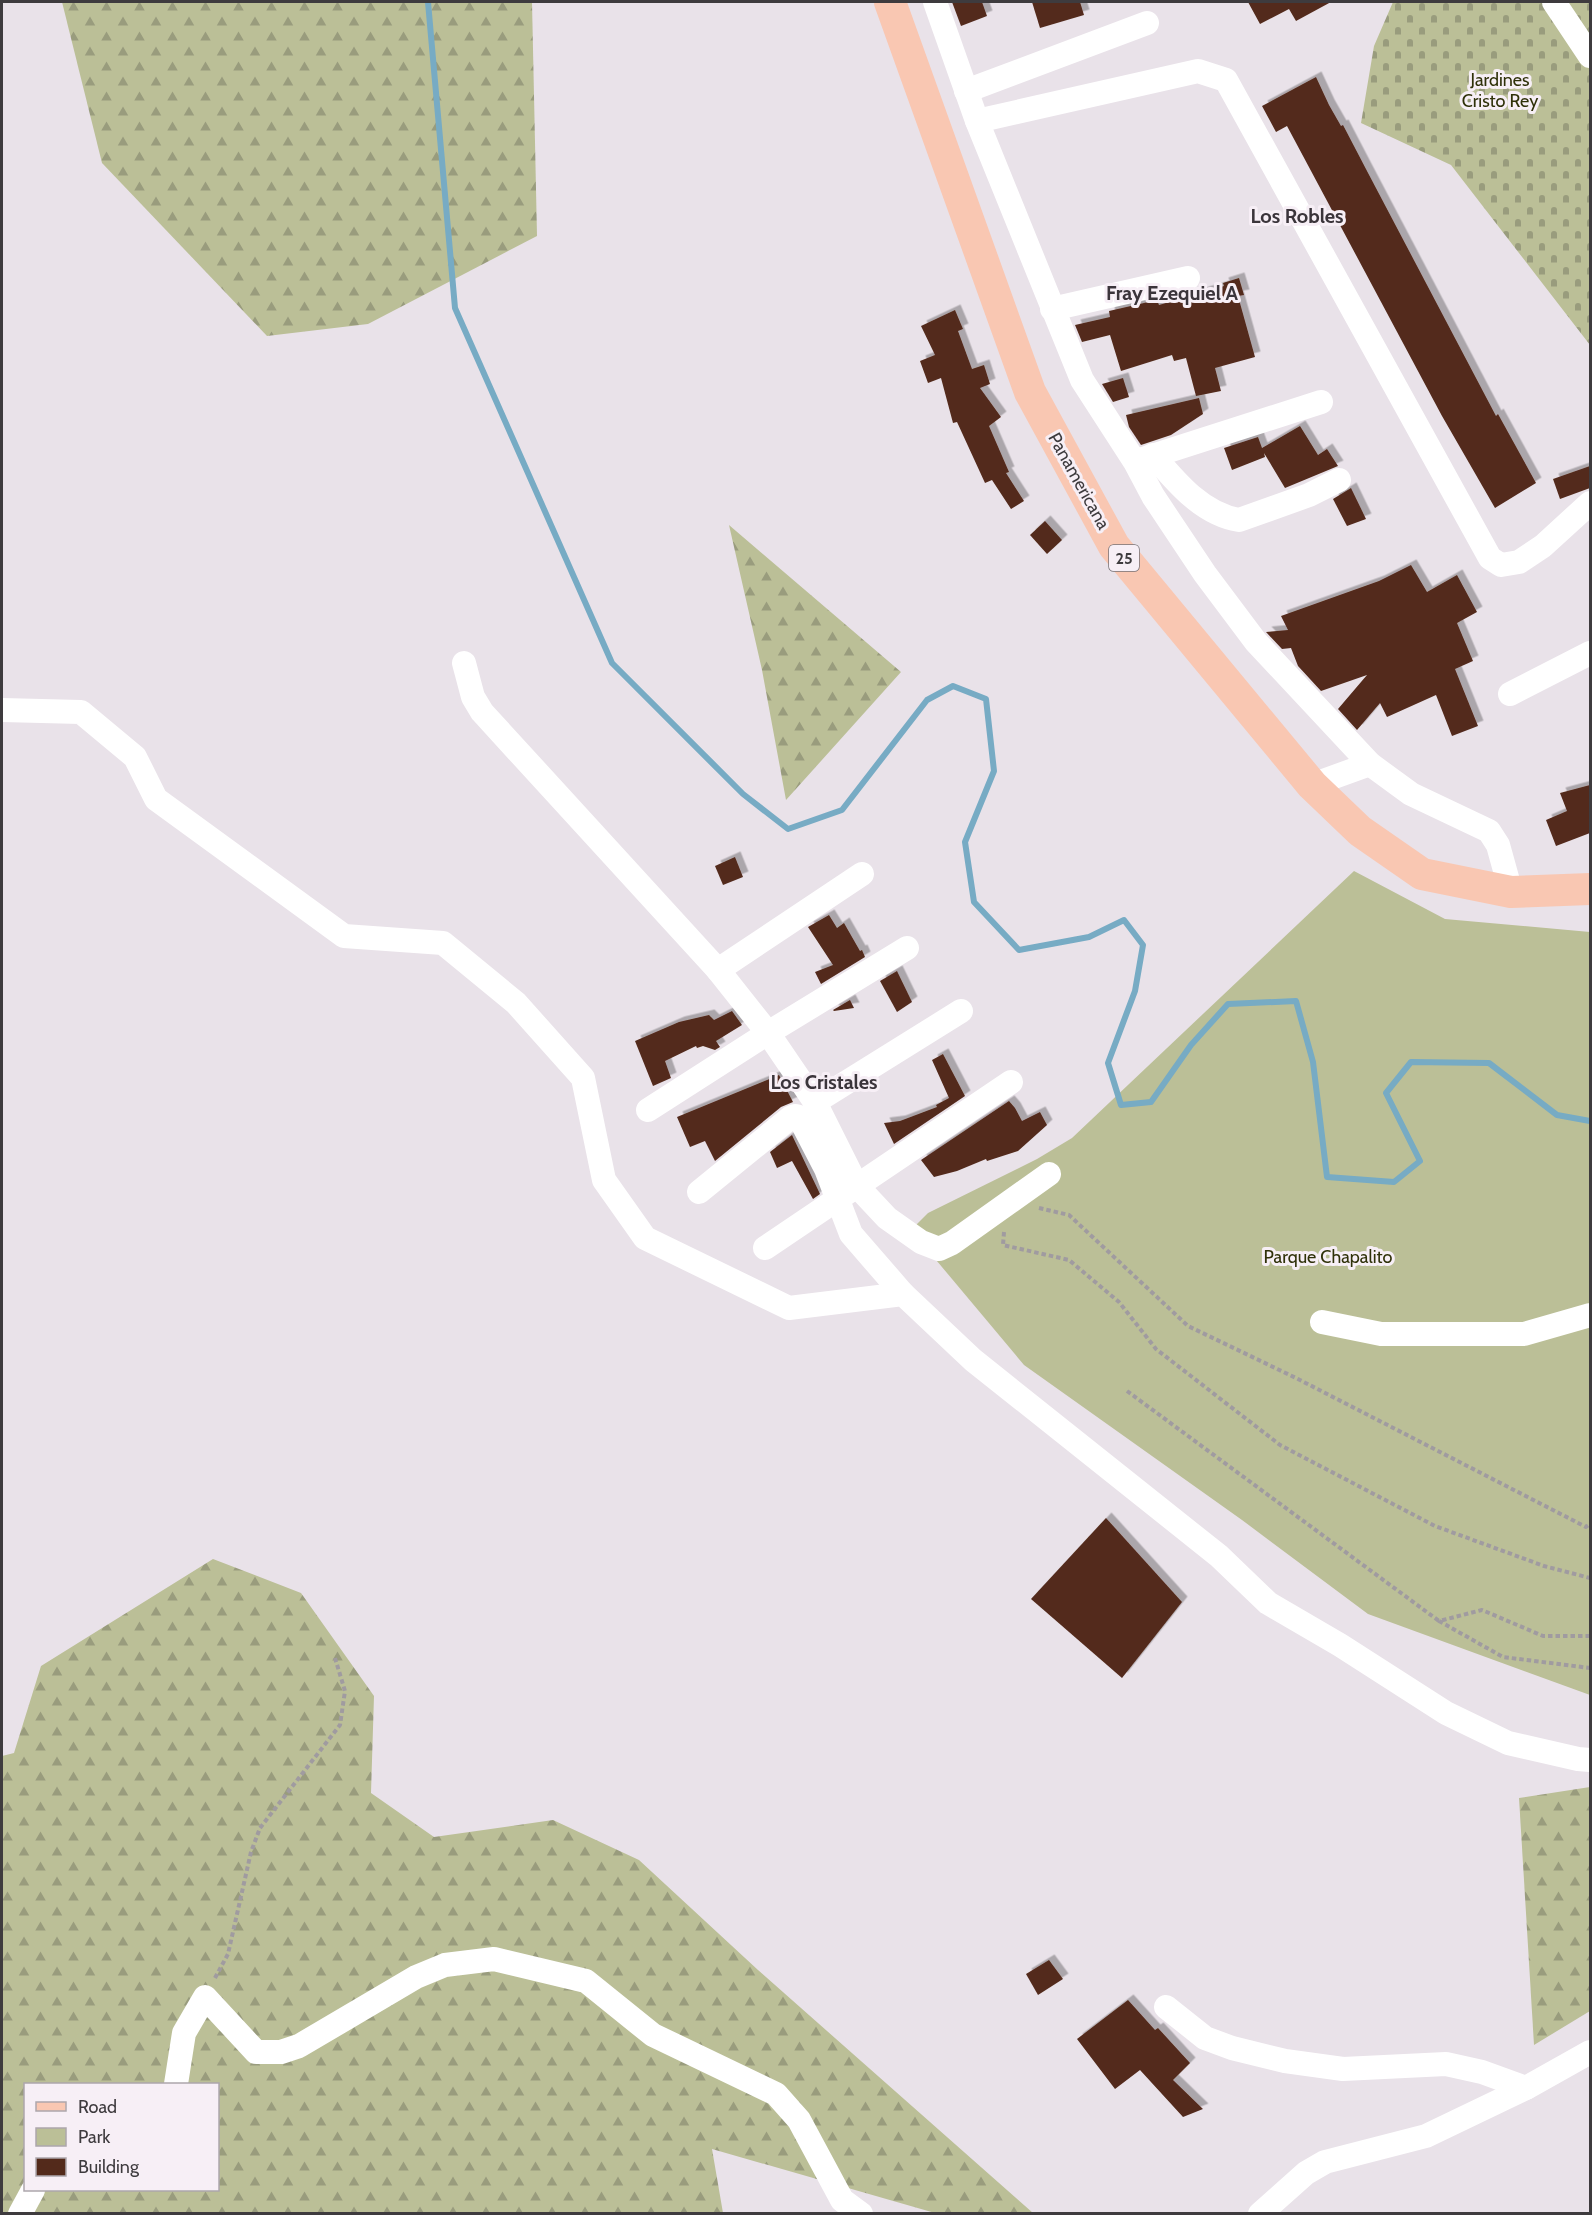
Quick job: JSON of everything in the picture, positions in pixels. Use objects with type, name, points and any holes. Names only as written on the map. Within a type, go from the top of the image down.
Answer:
[{"type":"main road","name":"Panamericana","points":[[890,2],[1030,392],[1114,546],[1312,785],[1360,831],[1422,874],[1511,892],[1590,889]]},
{"type":"street","points":[[935,2],[977,121],[1082,380],[1144,458],[1209,508],[1239,520],[1309,495],[1339,480]]},
{"type":"street","points":[[1554,2],[1590,56]]},
{"type":"street","points":[[966,91],[1147,23]]},
{"type":"street","points":[[977,121],[1198,71],[1226,80],[1490,558],[1501,565],[1519,562],[1543,546],[1590,503]]},
{"type":"street","points":[[1052,309],[1188,278]]},
{"type":"street","points":[[1144,458],[1321,402]]},
{"type":"street","points":[[1144,458],[1153,496],[1205,574],[1256,642],[1370,764],[1411,794],[1489,831],[1498,845],[1511,892]]},
{"type":"street","points":[[1510,694],[1590,653]]},
{"type":"street","points":[[464,663],[473,697],[482,712],[718,970],[768,1034],[816,1102],[857,1186],[887,1218],[921,1242],[939,1249],[952,1243],[1049,1174]]},
{"type":"street","points":[[2,710],[81,712],[135,757],[156,799],[344,936],[443,943],[516,1003],[583,1078],[604,1180],[645,1238],[789,1308],[903,1294]]},
{"type":"street","points":[[1312,785],[1370,764]]},
{"type":"street","points":[[718,970],[862,874]]},
{"type":"street","points":[[648,1110],[908,948]]},
{"type":"street","points":[[816,1102],[961,1011]]},
{"type":"street","points":[[765,1248],[1011,1082]]},
{"type":"street","points":[[699,1192],[795,1116],[799,1117],[826,1169],[851,1234],[903,1294],[973,1360],[1219,1556],[1268,1603],[1456,1718],[1508,1743],[1590,1760]]},
{"type":"street","points":[[1322,1322],[1381,1334],[1524,1334],[1590,1315]]},
{"type":"street","points":[[176,2083],[184,2033],[205,1997],[256,2052],[281,2052],[298,2046],[416,1977],[446,1965],[494,1959],[586,1981],[653,2036],[776,2094],[799,2120],[842,2200],[861,2214]]},
{"type":"street","points":[[1166,2007],[1205,2038],[1232,2048],[1285,2061],[1343,2069],[1446,2064],[1482,2072],[1526,2088]]},
{"type":"street","points":[[1260,2214],[1306,2173],[1326,2162],[1426,2136],[1526,2088],[1590,2052]]},
{"type":"street","points":[[20,2214],[32,2191]]},
{"type":"path","points":[[1034,1207],[1069,1215],[1188,1326],[1296,1378],[1586,1527],[1590,1524]]},
{"type":"path","points":[[1005,1224],[1003,1245],[1068,1260],[1119,1302],[1156,1349],[1280,1445],[1435,1526],[1544,1566],[1590,1578]]},
{"type":"path","points":[[1127,1391],[1439,1621],[1503,1657],[1590,1668]]},
{"type":"path","points":[[1439,1621],[1482,1610],[1543,1636],[1590,1636]]},
{"type":"path","points":[[205,1997],[228,1954],[251,1852],[260,1828],[340,1725],[345,1691],[335,1658]]},
{"type":"green space","points":[[62,2],[532,2],[537,236],[368,324],[267,336],[102,163]]},
{"type":"green space","name":"Jardines Cristo Rey","points":[[1393,2],[1590,2],[1590,345],[1451,165],[1361,123],[1374,46]]},
{"type":"green space","points":[[729,525],[901,672],[786,800],[762,670]]},
{"type":"green space","name":"Parque Chapalito","points":[[1354,871],[1445,919],[1590,932],[1590,1695],[1368,1614],[1242,1520],[1024,1365],[911,1230],[928,1213],[1037,1159],[1072,1138]]},
{"type":"green space","points":[[213,1559],[301,1593],[374,1696],[371,1793],[434,1837],[553,1820],[639,1860],[758,1970],[1033,2213],[935,2213],[712,2149],[723,2213],[2,2213],[2,1756],[14,1753],[41,1666]]},
{"type":"green space","points":[[1590,1787],[1590,2011],[1534,2045],[1519,1798]]},
{"type":"building","points":[[952,2],[982,2],[987,16],[961,26]]},
{"type":"building","points":[[1032,2],[1080,2],[1084,15],[1040,28]]},
{"type":"building","points":[[1248,2],[1331,2],[1296,21],[1289,9],[1260,24]]},
{"type":"building","points":[[1316,77],[1496,416],[1498,414],[1536,483],[1495,508],[1442,416],[1287,126],[1276,132],[1262,106]]},
{"type":"building","points":[[1239,278],[1244,295],[1238,296],[1255,357],[1215,368],[1221,391],[1196,396],[1186,358],[1174,361],[1172,355],[1121,371],[1110,335],[1082,342],[1075,325],[1110,317],[1109,311],[1157,300],[1159,305],[1224,286],[1223,283]]},
{"type":"building","points":[[955,310],[963,329],[958,331],[972,369],[984,365],[990,384],[980,388],[1001,417],[989,426],[1009,472],[1006,473],[1024,501],[1011,509],[992,480],[985,483],[957,422],[953,423],[941,378],[928,383],[920,361],[935,355],[921,326]]},
{"type":"building","points":[[1123,378],[1129,397],[1113,402],[1102,384]]},
{"type":"building","points":[[1199,398],[1203,414],[1171,435],[1141,445],[1129,427],[1126,415]]},
{"type":"building","points":[[1300,426],[1318,455],[1327,449],[1338,466],[1285,488],[1264,453],[1265,457],[1232,470],[1224,448],[1258,437],[1262,448]]},
{"type":"building","points":[[1590,466],[1590,488],[1560,499],[1553,479]]},
{"type":"building","points":[[1351,488],[1366,519],[1347,526],[1333,499]]},
{"type":"building","points":[[1045,521],[1062,540],[1047,554],[1030,535]]},
{"type":"building","points":[[1411,565],[1427,592],[1457,575],[1477,612],[1457,623],[1473,661],[1455,669],[1478,726],[1452,736],[1436,695],[1387,717],[1380,703],[1357,730],[1338,709],[1367,675],[1321,691],[1298,666],[1291,648],[1282,649],[1266,632],[1288,630],[1281,616],[1379,581]]},
{"type":"building","points":[[1590,785],[1590,833],[1556,846],[1546,820],[1567,811],[1560,793]]},
{"type":"building","points":[[735,857],[743,877],[723,885],[715,866]]},
{"type":"building","points":[[829,915],[837,928],[844,923],[865,957],[821,984],[815,972],[833,965],[808,927]]},
{"type":"building","points":[[897,971],[912,1002],[897,1012],[880,981]]},
{"type":"building","points":[[850,1000],[854,1008],[833,1010]]},
{"type":"building","points":[[732,1011],[742,1025],[716,1041],[720,1047],[715,1050],[696,1046],[665,1061],[671,1078],[653,1086],[635,1041],[679,1022],[709,1015],[714,1020]]},
{"type":"building","points":[[943,1054],[965,1096],[894,1144],[884,1123],[900,1121],[937,1107],[936,1105],[949,1098],[932,1060]]},
{"type":"building","points":[[779,1075],[793,1102],[781,1107],[715,1161],[705,1141],[690,1147],[677,1117]]},
{"type":"building","points":[[1009,1101],[1022,1121],[1040,1112],[1047,1125],[1018,1151],[987,1161],[986,1159],[957,1171],[934,1177],[921,1160]]},
{"type":"building","points":[[792,1135],[820,1194],[813,1199],[792,1161],[777,1168],[770,1152]]},
{"type":"building","points":[[1106,1518],[1182,1602],[1122,1678],[1031,1599]]},
{"type":"building","points":[[1049,1960],[1063,1979],[1038,1995],[1026,1974]]},
{"type":"building","points":[[1128,2000],[1190,2063],[1173,2080],[1203,2109],[1183,2117],[1140,2070],[1115,2089],[1077,2039]]},
{"type":"waterway","points":[[428,2],[455,308],[612,663],[743,794],[788,829],[842,810],[927,700],[953,686],[986,699],[994,771],[965,842],[974,902],[1019,950],[1089,937],[1124,920],[1143,945],[1135,991],[1108,1063],[1121,1105],[1151,1102],[1191,1045],[1228,1004],[1296,1001],[1313,1062],[1327,1177],[1394,1182],[1420,1161],[1386,1093],[1411,1062],[1489,1063],[1557,1115],[1590,1121]]},
{"type":"district","name":"Los Robles","points":[[1297,216]]},
{"type":"district","name":"Fray Ezequiel A","points":[[1172,293]]},
{"type":"district","name":"Los Cristales","points":[[824,1082]]}]
